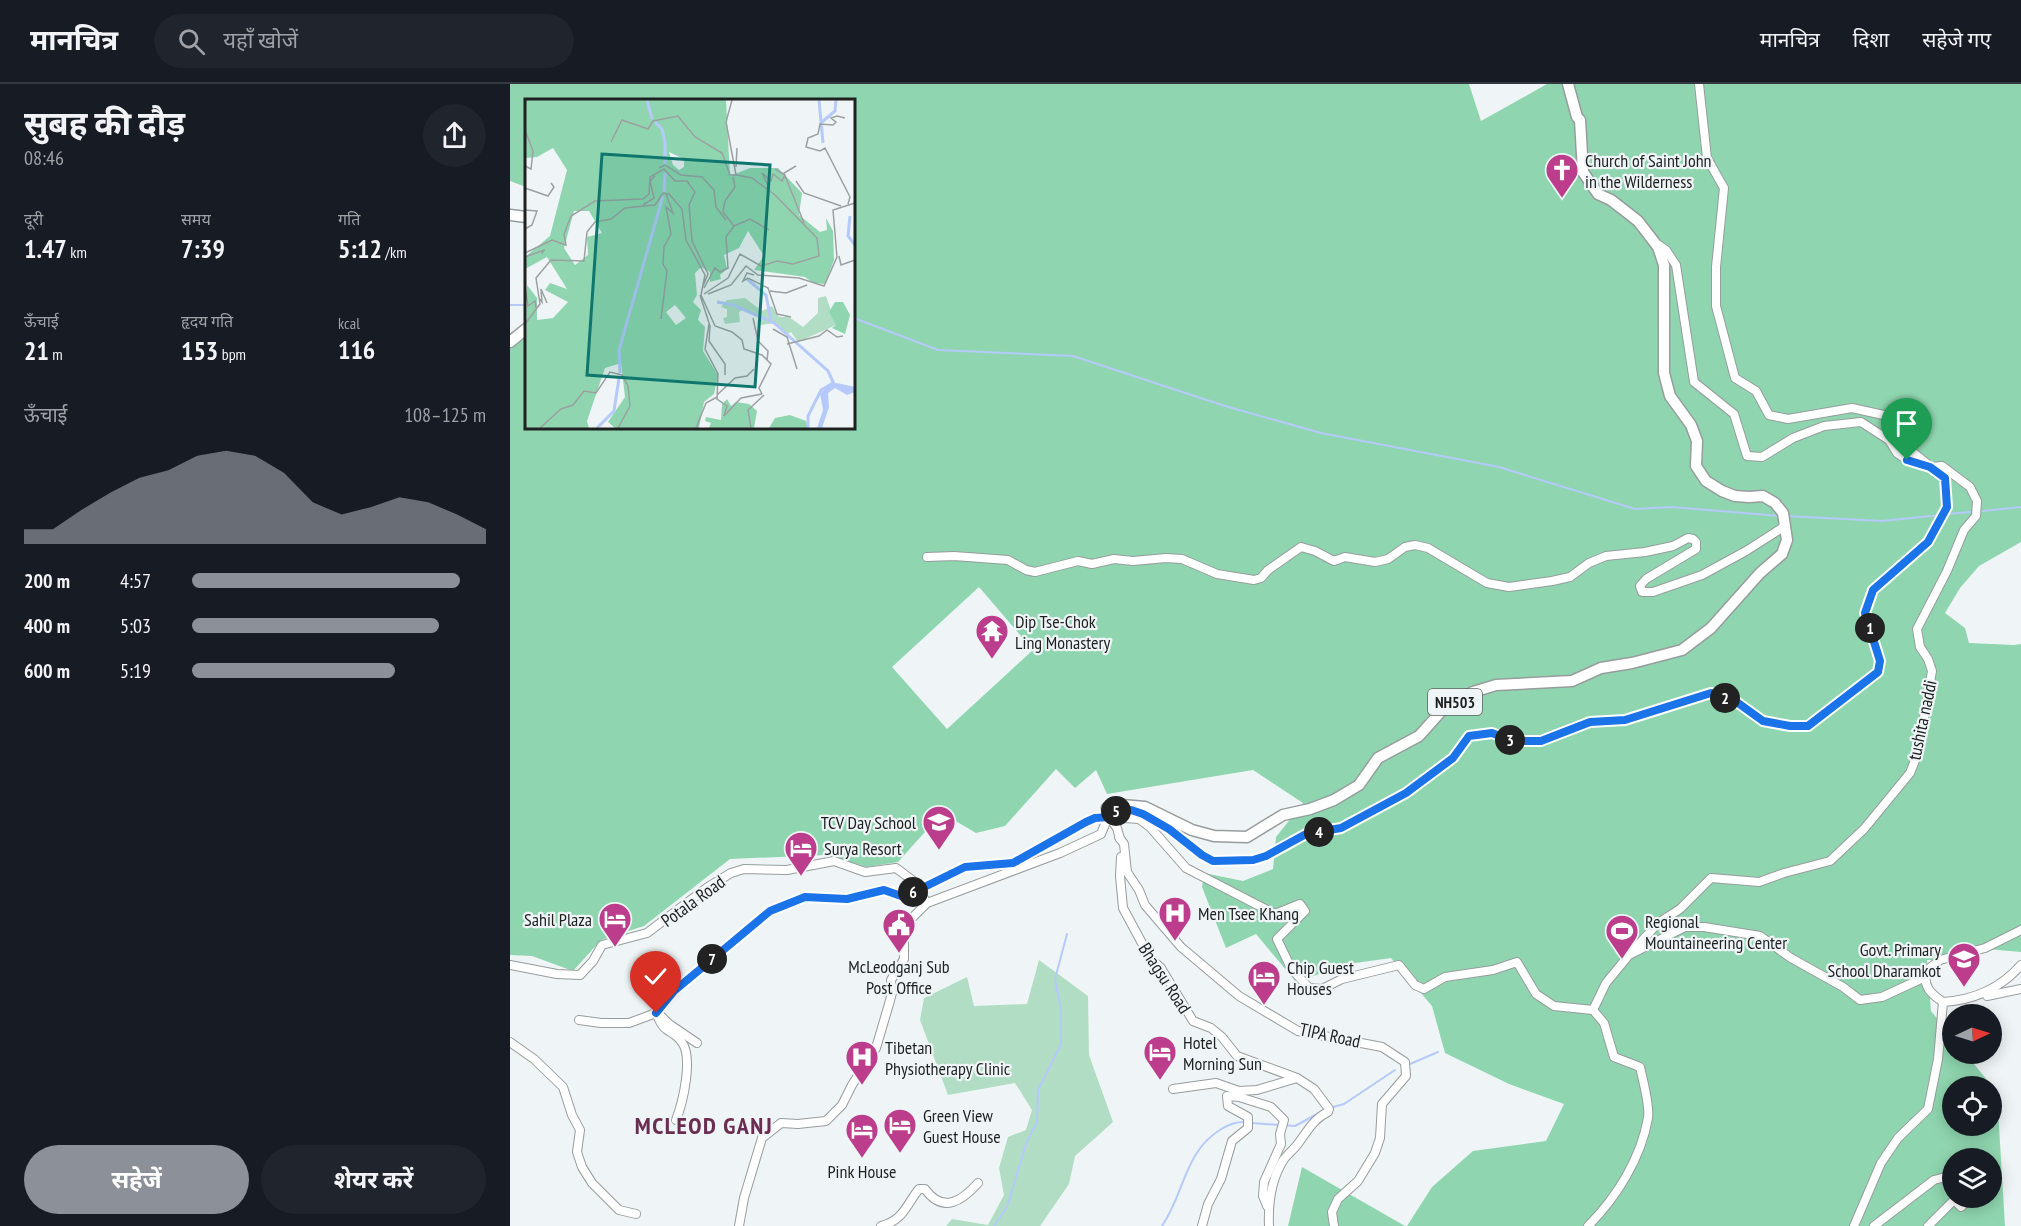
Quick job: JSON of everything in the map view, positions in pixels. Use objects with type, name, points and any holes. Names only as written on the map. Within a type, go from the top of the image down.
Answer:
[{"type":"main road","points":[[1568,84],[1577,117],[1580,120],[1583,171],[1598,194],[1611,200],[1638,221],[1658,247],[1664,265],[1664,374],[1670,396],[1691,425],[1697,441],[1696,466],[1706,482],[1722,491],[1735,496],[1763,496],[1775,503],[1784,520]]},
{"type":"main road","points":[[510,215],[525,218]]},
{"type":"main road","points":[[510,342],[525,330]]},
{"type":"main road","name":"NH503","points":[[1109,817],[1107,808],[1113,805],[1145,807],[1192,830],[1214,836],[1247,837],[1283,815],[1310,809],[1334,800],[1359,785],[1378,758],[1419,736],[1445,707],[1473,692],[1496,685],[1572,681],[1601,668],[1632,663],[1682,650],[1711,628],[1760,573],[1782,554],[1787,540],[1784,520]]},
{"type":"street","points":[[740,1226],[744,1198],[762,1138],[781,1123],[826,1121],[842,1105],[852,1084],[876,1048],[892,993],[891,980],[904,959],[904,926],[927,903],[1011,872],[1101,834],[1110,812],[1122,810],[1143,814],[1169,829],[1213,861],[1253,860],[1266,856],[1306,834],[1341,828],[1406,793],[1453,758],[1469,736],[1492,733],[1513,741],[1541,741],[1590,722],[1625,720],[1711,693],[1738,703],[1763,721],[1790,726],[1808,726],[1878,672],[1880,661],[1865,613],[1873,590],[1928,542],[1946,510],[1945,478],[1906,447],[1888,416],[1852,408],[1788,419],[1769,415],[1756,391],[1736,378],[1716,306],[1716,267],[1724,188],[1707,158],[1699,84]]},
{"type":"street","name":"tushita naddi","points":[[1593,1010],[1606,983],[1629,955],[1658,923],[1680,909],[1711,878],[1759,882],[1830,861],[1864,829],[1910,773],[1918,753],[1932,671],[1920,647],[1917,629],[1947,571],[1964,530],[1976,516],[1977,501],[1970,487],[1958,476],[1942,466],[1930,467],[1907,460],[1897,453],[1889,440],[1861,422],[1824,426],[1793,438],[1762,457],[1747,456],[1734,414],[1694,382],[1676,265],[1666,250],[1650,238]]},
{"type":"street","points":[[927,557],[954,556],[1008,560],[1026,570],[1035,572],[1078,561],[1092,564],[1114,559],[1133,561],[1182,559],[1217,574],[1254,580],[1261,578],[1268,570],[1301,547],[1315,550],[1334,561],[1345,556],[1375,562],[1388,559],[1405,547],[1415,545],[1428,548],[1487,583],[1509,587],[1552,582],[1570,577],[1589,562],[1606,556],[1645,552],[1673,546],[1688,538],[1693,539],[1696,542],[1696,549],[1646,579],[1640,586],[1642,592],[1653,592],[1702,575],[1746,551],[1784,520]]},
{"type":"street","name":"Bhagsu Road","points":[[1109,817],[1117,828],[1122,848],[1120,876],[1123,908],[1150,958],[1161,968],[1193,1021],[1211,1028],[1238,1056],[1297,1078],[1314,1089],[1325,1102],[1328,1112],[1319,1116],[1285,1158],[1269,1196],[1269,1226]]},
{"type":"street","points":[[579,1020],[628,1023],[656,1013],[674,991],[770,911],[805,897],[847,899],[884,890],[904,897],[965,867],[1013,863],[1095,818],[1139,819],[1150,827],[1186,868],[1275,914],[1300,904],[1305,911],[1276,939],[1291,968],[1309,988],[1322,989],[1342,979],[1399,965],[1415,985],[1424,989],[1445,976],[1492,970],[1517,962],[1536,994],[1554,1006],[1593,1010],[1604,1023],[1614,1057],[1640,1067],[1648,1116],[1637,1155],[1628,1173],[1599,1215],[1588,1226]]},
{"type":"street","name":"TIPA Road","points":[[1119,837],[1124,844],[1127,872],[1139,890],[1145,905],[1181,946],[1239,996],[1298,1031],[1382,1047],[1405,1062],[1406,1076],[1382,1104],[1380,1138],[1375,1153],[1358,1181],[1338,1199],[1332,1212],[1334,1226]]},
{"type":"street","name":"Potala Road","points":[[510,965],[557,974],[580,975],[593,961],[602,945],[647,933],[708,887],[731,873],[744,869],[787,870],[834,861],[865,872],[896,868],[912,880],[918,889]]},
{"type":"street","points":[[918,889],[927,903]]},
{"type":"street","points":[[1629,955],[1685,927],[1704,927],[1760,936],[1791,958],[1843,987],[1860,1000],[1882,997],[1925,977]]},
{"type":"street","points":[[2021,930],[1985,948],[1940,960],[1926,971],[1925,977],[1930,993],[1943,1002],[2021,989]]},
{"type":"street","points":[[1959,1001],[1990,992],[2021,965]]},
{"type":"street","points":[[1854,1226],[1881,1163],[1898,1138],[1928,1109],[1938,1059],[1943,1002]]},
{"type":"street","points":[[656,1013],[697,1043]]},
{"type":"street","points":[[656,1013],[663,1028],[683,1042],[686,1052],[686,1077],[682,1106],[676,1120]]},
{"type":"street","points":[[510,1042],[534,1059],[563,1088],[580,1130],[577,1152],[582,1167],[592,1183],[619,1210],[636,1214]]},
{"type":"street","points":[[1173,1089],[1216,1083],[1239,1091],[1257,1090],[1297,1078]]},
{"type":"street","points":[[1202,1226],[1208,1204],[1221,1179],[1232,1141],[1248,1124],[1248,1117],[1228,1106],[1227,1096],[1239,1097],[1271,1107],[1284,1120],[1280,1134],[1281,1144],[1264,1182],[1263,1196],[1268,1207]]},
{"type":"street","points":[[1874,1226],[1934,1180],[1942,1178]]},
{"type":"street","points":[[881,1226],[890,1224],[904,1213],[919,1189],[925,1189],[932,1199],[943,1203],[957,1201],[978,1183]]},
{"type":"street","points":[[1928,1226],[1947,1208]]},
{"type":"green space","points":[[510,84],[1469,84],[1481,121],[1547,84],[2021,84],[2021,542],[1979,566],[1960,588],[1945,613],[1965,628],[1969,643],[2021,644],[2021,952],[1987,949],[1940,960],[1927,960],[1931,1011],[1942,1024],[1942,1064],[1974,1064],[1984,1076],[1942,1076],[1942,1136],[2000,1136],[2000,1148],[1942,1148],[1942,1208],[2002,1208],[2002,1176],[2005,1226],[1407,1226],[1432,1187],[1473,1151],[1546,1141],[1564,1104],[1509,1084],[1445,1053],[1432,1006],[1391,958],[1348,964],[1296,982],[1256,934],[1226,948],[1202,887],[1204,873],[1243,881],[1273,869],[1276,837],[1303,803],[1253,770],[1107,794],[1096,770],[1075,788],[1056,769],[1005,826],[976,833],[942,813],[898,862],[867,867],[825,855],[730,859],[644,926],[601,940],[573,971],[532,956],[510,955],[510,333],[525,329],[525,429],[855,429],[855,99],[525,99],[525,187],[510,181]],"holes":[[[979,587],[1033,650],[947,729],[892,667]]]},
{"type":"green space","points":[[1039,960],[1088,996],[1089,1055],[1113,1122],[1075,1156],[1069,1184],[1040,1226],[946,1226],[952,1219],[988,1225],[1004,1195],[999,1168],[1008,1137],[1026,1130],[1032,1110],[1015,1083],[948,1095],[920,1020],[924,998],[967,977],[974,1006],[1027,1004]]},
{"type":"green space","points":[[1302,1167],[1405,1226],[1288,1226]]},
{"type":"waterway","points":[[510,305],[525,305]]},
{"type":"waterway","points":[[855,318],[938,350],[1073,356],[1225,406],[1321,433],[1499,467],[1635,509],[1671,507],[1781,516]]},
{"type":"waterway","points":[[1983,511],[2021,507]]},
{"type":"waterway","points":[[1946,514],[1970,512]]},
{"type":"waterway","points":[[1787,516],[1882,521],[1940,515]]},
{"type":"waterway","points":[[994,1226],[1007,1207],[1027,1141],[1037,1123],[1038,1090],[1061,1044],[1061,1010],[1055,979],[1067,934]]},
{"type":"waterway","points":[[1410,1064],[1438,1052]]},
{"type":"waterway","points":[[1333,1107],[1344,1104],[1395,1070]]},
{"type":"waterway","points":[[1251,1123],[1295,1126],[1319,1113]]},
{"type":"waterway","points":[[1162,1226],[1200,1148],[1223,1128],[1238,1122],[1245,1122]]},
{"type":"place","name":"Church of Saint John in the Wilderness","points":[[1562,199]]},
{"type":"place","name":"Dip Tse-Chok Ling Monastery","points":[[992,660]]},
{"type":"place","name":"TCV Day School","points":[[939,851]]},
{"type":"place","name":"Surya Resort","points":[[801,877]]},
{"type":"place","name":"Men Tsee Khang","points":[[1175,942]]},
{"type":"place","name":"Sahil Plaza","points":[[615,948]]},
{"type":"place","name":"McLeodganj Sub Post Office","points":[[899,954]]},
{"type":"place","name":"Regional Mountaineering Center","points":[[1622,960]]},
{"type":"place","name":"Govt. Primary School Dharamkot","points":[[1964,988]]},
{"type":"place","name":"Chip Guest Houses","points":[[1264,1006]]},
{"type":"place","name":"Hotel Morning Sun","points":[[1160,1081]]},
{"type":"place","name":"Tibetan Physiotherapy Clinic","points":[[862,1086]]},
{"type":"place","name":"Green View Guest House","points":[[900,1154]]},
{"type":"place","name":"Pink House","points":[[862,1159]]},
{"type":"district","name":"MCLEOD GANJ","points":[[704,1125]]},
{"type":"route","points":[[656,1013],[674,991],[770,911],[805,897],[847,899],[884,890],[904,897],[965,867],[1013,863],[1086,822],[1095,818],[1109,817],[1110,812],[1131,810],[1143,814],[1169,829],[1213,861],[1240,862],[1266,856],[1306,834],[1341,828],[1406,793],[1453,758],[1469,736],[1492,733],[1513,741],[1541,741],[1590,722],[1625,720],[1711,693],[1738,703],[1763,721],[1790,726],[1808,726],[1878,672],[1880,661],[1865,613],[1873,590],[1928,542],[1947,507],[1945,478],[1930,467],[1907,460]]}]
